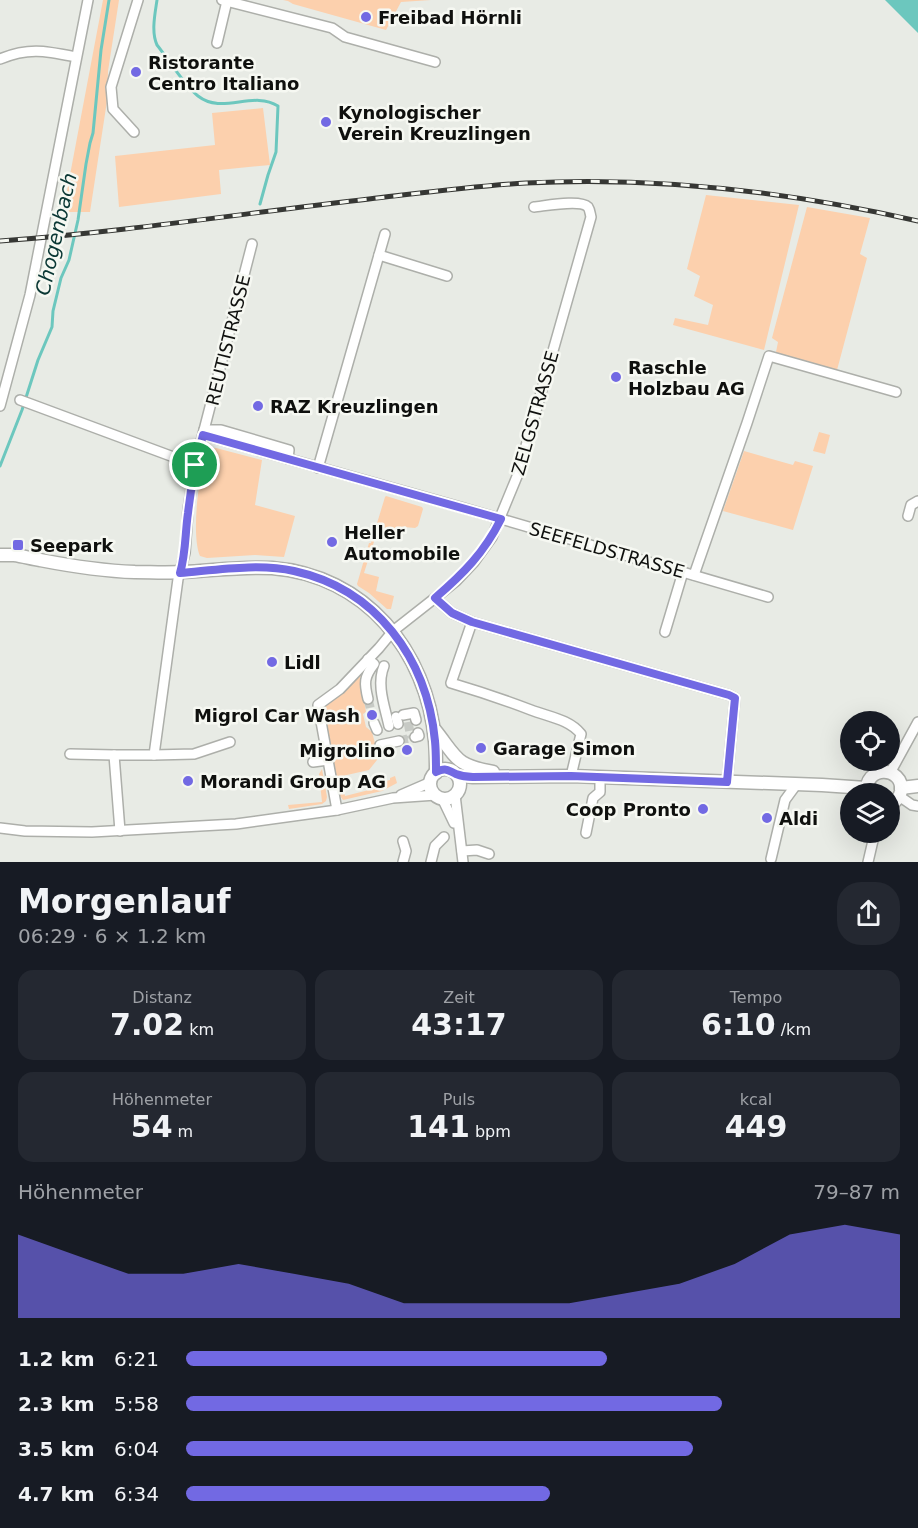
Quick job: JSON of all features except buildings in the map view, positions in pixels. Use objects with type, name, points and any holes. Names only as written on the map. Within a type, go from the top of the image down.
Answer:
[{"type":"main road","points":[[0,549],[13,555]]},
{"type":"main road","points":[[0,555],[132,572],[180,573],[270,568],[293,571],[321,579],[363,602],[393,631],[418,672],[434,728],[431,786],[448,794],[511,777]]},
{"type":"main road","points":[[434,728],[454,756],[466,766],[511,777]]},
{"type":"main road","points":[[435,742],[459,779],[448,794]]},
{"type":"main road","points":[[433,777],[445,769],[473,777],[571,776],[840,787]]},
{"type":"main road","points":[[867,783],[872,775],[881,771],[890,772],[898,779],[899,783]]},
{"type":"main road","points":[[900,792],[918,786]]},
{"type":"street","points":[[1,401],[30,295],[88,0]]},
{"type":"street","points":[[134,132],[113,109],[111,87],[138,0]]},
{"type":"street","points":[[217,43],[224,1],[332,28],[345,37],[435,62]]},
{"type":"street","points":[[0,59],[18,52],[30,51],[76,57]]},
{"type":"street","name":"ZELGSTRASSE","points":[[328,760],[318,705],[340,689],[393,631],[456,581],[474,562],[492,537],[501,519],[518,474],[591,217],[590,210],[582,204],[534,207]]},
{"type":"street","points":[[318,468],[385,234]]},
{"type":"street","name":"REUTISTRASSE","points":[[154,754],[180,573],[185,553],[188,510],[195,465],[252,244]]},
{"type":"street","points":[[379,255],[447,276]]},
{"type":"street","points":[[694,575],[768,356],[896,392]]},
{"type":"street","points":[[25,402],[195,465]]},
{"type":"street","name":"SEEFELDSTRASSE","points":[[204,432],[318,468],[768,597]]},
{"type":"street","points":[[908,516],[911,505],[918,501]]},
{"type":"street","points":[[665,632],[683,572]]},
{"type":"street","points":[[435,598],[452,613],[472,622],[735,698],[727,782]]},
{"type":"street","points":[[472,622],[451,683],[560,719],[576,728],[581,734],[571,776]]},
{"type":"street","points":[[368,659],[374,664],[366,674],[368,699]]},
{"type":"street","points":[[384,666],[380,682],[402,720]]},
{"type":"street","points":[[890,772],[918,722]]},
{"type":"street","points":[[380,745],[394,740]]},
{"type":"street","points":[[70,754],[194,754],[230,742]]},
{"type":"street","points":[[114,755],[120,831]]},
{"type":"street","points":[[314,762],[328,760],[337,810]]},
{"type":"street","points":[[393,798],[433,777]]},
{"type":"street","points":[[586,833],[593,798],[600,792],[600,778]]},
{"type":"street","points":[[779,784],[785,800]]},
{"type":"street","points":[[771,859],[785,800],[796,785]]},
{"type":"street","points":[[900,792],[912,805],[918,806]]},
{"type":"street","points":[[0,828],[61,832],[236,824],[337,810],[393,798],[448,794],[459,833],[463,862]]},
{"type":"street","points":[[431,862],[435,846],[444,837]]},
{"type":"street","points":[[403,841],[406,851],[403,862]]},
{"type":"street","points":[[868,862],[872,843]]},
{"type":"street","points":[[462,851],[477,850],[489,854]]},
{"type":"shaded area","points":[[103,0],[119,0],[90,212],[63,212]]},
{"type":"shaded area","name":"Freibad Hörnli","points":[[283,0],[431,0],[401,2],[386,30]]},
{"type":"shaded area","points":[[263,108],[270,165],[219,170],[221,194],[119,207],[115,156],[215,145],[212,113]]},
{"type":"shaded area","points":[[706,195],[799,205],[764,350],[673,325],[675,318],[708,325],[713,305],[694,296],[700,276],[687,269]]},
{"type":"shaded area","points":[[807,207],[870,218],[860,254],[867,258],[837,370],[780,355],[776,352],[778,342],[772,338]]},
{"type":"shaded area","points":[[819,432],[830,435],[825,454],[813,451]]},
{"type":"shaded area","points":[[216,448],[262,460],[255,505],[295,516],[284,557],[255,555],[207,558],[200,556],[196,534],[199,485],[206,457],[211,449]]},
{"type":"shaded area","points":[[744,451],[793,465],[795,461],[813,466],[793,530],[723,511]]},
{"type":"shaded area","points":[[386,496],[423,509],[418,526],[404,527],[402,535],[378,529],[364,573],[379,577],[376,591],[394,596],[391,609],[387,609],[357,584]]},
{"type":"shaded area","points":[[370,663],[360,678],[366,712],[363,714],[366,727],[372,732],[378,755],[377,760],[369,770],[338,777],[334,773],[324,708]]},
{"type":"shaded area","points":[[322,769],[326,801],[322,804],[289,809],[288,805],[322,802],[319,774]]},
{"type":"shaded area","points":[[395,776],[397,783],[382,791],[343,800],[338,793],[343,789],[345,796],[385,786],[384,779],[390,780]]},
{"type":"water","points":[[885,0],[918,0],[918,33]]},
{"type":"waterway","name":"Chogenbach","points":[[0,466],[52,327],[53,311],[61,278],[69,260],[93,133],[101,50],[109,0]]},
{"type":"waterway","points":[[157,0],[154,29],[157,45],[182,79],[198,96],[217,103],[258,100],[278,106],[276,152],[260,204]]},
{"type":"tunnel","points":[[368,699],[374,723]]},
{"type":"tunnel","points":[[408,722],[411,738]]},
{"type":"tunnel","points":[[399,741],[415,737]]},
{"type":"railway","points":[[0,241],[467,188],[575,181],[724,188],[821,202],[918,221]]},
{"type":"place","name":"Freibad Hörnli","points":[[366,17]]},
{"type":"place","name":"Ristorante Centro Italiano","points":[[136,72]]},
{"type":"place","name":"Kynologischer Verein Kreuzlingen","points":[[326,122]]},
{"type":"place","name":"Raschle Holzbau AG","points":[[616,377]]},
{"type":"place","name":"RAZ Kreuzlingen","points":[[258,406]]},
{"type":"place","name":"Heller Automobile","points":[[332,542]]},
{"type":"place","name":"Seepark","points":[[18,545]]},
{"type":"place","name":"Lidl","points":[[272,662]]},
{"type":"place","name":"Migrol Car Wash","points":[[372,715]]},
{"type":"place","name":"Garage Simon","points":[[481,748]]},
{"type":"place","name":"Migrolino","points":[[407,750]]},
{"type":"place","name":"Morandi Group AG","points":[[188,781]]},
{"type":"place","name":"Coop Pronto","points":[[703,809]]},
{"type":"place","name":"Aldi","points":[[767,818]]},
{"type":"route","points":[[203,435],[501,519],[492,537],[474,562],[435,598],[452,613],[472,622],[735,698],[727,782],[571,776],[473,777],[457,775],[445,769],[436,772],[434,728],[418,672],[393,631],[363,602],[337,586],[293,571],[252,568],[180,573],[185,553],[188,510],[195,465],[203,435]]}]
